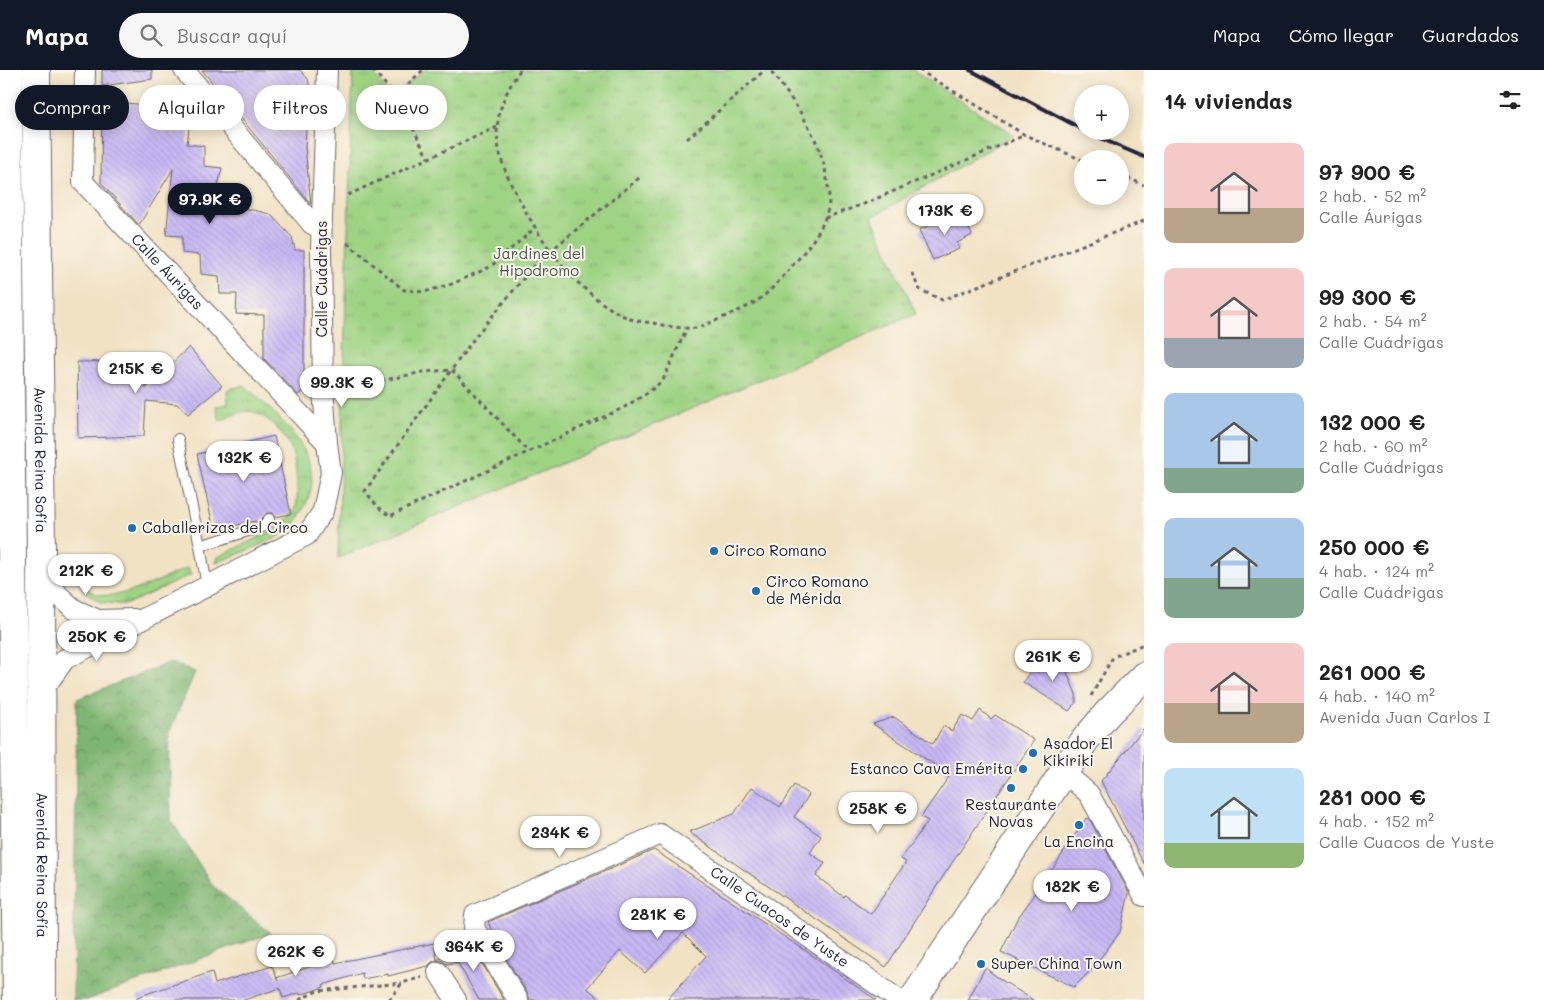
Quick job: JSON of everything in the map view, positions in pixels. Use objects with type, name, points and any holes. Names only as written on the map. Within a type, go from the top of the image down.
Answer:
[{"type":"main road","name":"Avenida Reina Sofía","points":[[8,70],[10,384],[7,726],[17,1000]]},
{"type":"main road","name":"Avenida Reina Sofía","points":[[36,70],[42,691],[42,1000]]},
{"type":"main road","points":[[913,1000],[1085,740],[1144,676]]},
{"type":"street","name":"Calle Áurigas","points":[[85,70],[83,182],[327,443]]},
{"type":"street","points":[[184,70],[312,224],[321,229]]},
{"type":"street","name":"Calle Cuádrigas","points":[[42,691],[64,659],[307,535],[323,511],[331,473],[323,388],[321,229],[328,70]]},
{"type":"street","points":[[0,414],[10,384]]},
{"type":"street","name":"Calle Cuádrigas","points":[[41,556],[56,594],[74,609],[98,620],[141,619]]},
{"type":"street","points":[[1064,772],[1089,794],[1144,896]]},
{"type":"street","name":"Calle Cuacos de Yuste","points":[[518,1000],[474,928],[475,915],[660,834],[898,1000]]},
{"type":"street","points":[[438,972],[456,1000]]},
{"type":"lane","points":[[178,439],[207,586]]},
{"type":"lane","points":[[200,546],[264,526],[269,519]]},
{"type":"path","points":[[373,70],[386,85]]},
{"type":"path","points":[[407,85],[423,70]]},
{"type":"path","points":[[520,70],[511,84],[498,115],[497,140],[501,161],[515,193],[535,228],[551,251],[583,287],[606,306],[630,319],[688,328],[704,325],[757,301],[782,278],[812,244],[825,218],[830,200],[824,164],[814,134],[799,108],[770,70]]},
{"type":"path","points":[[687,139],[765,70]]},
{"type":"path","points":[[919,70],[1025,135],[1074,156]]},
{"type":"path","points":[[348,195],[497,127]]},
{"type":"path","points":[[414,130],[428,158]]},
{"type":"path","points":[[825,218],[866,203],[1025,135]]},
{"type":"path","points":[[639,178],[537,262],[475,337],[365,491],[378,507],[390,516],[624,408],[649,392],[663,380],[688,328]]},
{"type":"path","points":[[1129,179],[1144,186]]},
{"type":"path","points":[[912,272],[920,289],[942,300],[1144,221]]},
{"type":"path","points":[[347,243],[404,290],[424,292],[452,284],[490,267],[535,228]]},
{"type":"path","points":[[342,389],[423,372],[452,370]]},
{"type":"path","points":[[452,370],[529,452]]},
{"type":"path","points":[[299,1000],[317,991],[402,983]]},
{"type":"green space","name":"Jardines del Hipodromo","points":[[353,70],[371,70],[382,85],[356,85],[356,130],[447,130],[447,85],[407,85],[424,70],[913,70],[1014,135],[872,217],[916,314],[338,558]]},
{"type":"green space","points":[[244,385],[272,410],[298,440],[307,456],[312,474],[310,492],[302,511],[292,527],[267,542],[216,563],[218,557],[280,527],[294,512],[296,504],[297,479],[293,455],[288,443],[279,430],[259,414],[253,412],[246,411],[220,421],[216,406],[228,404],[227,390]]},
{"type":"green space","points":[[188,568],[191,575],[127,604],[100,602],[84,591],[77,576],[94,593],[116,595],[141,588]]},
{"type":"green space","points":[[171,662],[195,672],[169,733],[171,820],[213,886],[271,933],[87,1000],[73,1000],[77,699]]},
{"type":"building","points":[[102,70],[152,70],[152,79],[102,85]]},
{"type":"building","points":[[202,70],[300,70],[308,79],[309,85],[254,85],[254,130],[306,130],[305,148],[311,204],[244,122],[244,85],[214,85]]},
{"type":"building","points":[[129,103],[139,104],[139,130],[189,130],[187,144],[204,146],[204,166],[222,168],[218,186],[240,187],[240,207],[270,214],[292,237],[295,250],[304,250],[304,390],[298,395],[264,359],[264,315],[236,314],[237,294],[220,294],[219,276],[201,274],[200,255],[182,253],[182,236],[166,235],[173,169],[139,225],[101,183],[102,130],[129,130]]},
{"type":"building","points":[[960,212],[972,235],[957,243],[959,249],[933,260],[919,230]]},
{"type":"building","points":[[189,347],[222,386],[188,414],[177,404],[146,401],[144,436],[78,438],[77,362],[146,361],[146,388]]},
{"type":"building","points":[[274,436],[291,514],[275,517],[273,513],[267,513],[260,520],[214,530],[197,454]]},
{"type":"building","points":[[1055,656],[1057,660],[1061,658],[1076,694],[1076,702],[1069,711],[1023,682],[1035,664]]},
{"type":"building","points":[[980,710],[991,719],[995,715],[1034,740],[938,884],[886,967],[689,832],[734,814],[752,787],[780,807],[794,785],[809,795],[794,817],[821,836],[810,853],[825,863],[816,876],[871,914],[906,862],[901,859],[928,821],[921,817],[950,775],[873,724],[894,717],[933,744],[943,726],[952,731],[962,715],[973,721]]},
{"type":"building","points":[[1144,728],[1144,864],[1101,781]]},
{"type":"building","points":[[1086,818],[1090,820],[1129,893],[1120,932],[1092,969],[1074,987],[1001,952],[1017,919]]},
{"type":"building","points":[[654,850],[876,1000],[667,1000],[706,956],[683,933],[645,973],[620,951],[587,988],[601,1000],[530,1000],[489,930],[491,929],[488,922]]},
{"type":"building","points":[[469,942],[504,1000],[479,1000],[459,962],[447,964],[437,960]]},
{"type":"building","points":[[434,943],[437,960],[428,966],[388,976],[388,974],[363,979],[362,973],[323,985],[324,987],[300,995],[299,993],[283,998],[280,988],[244,1000],[137,1000],[137,997],[212,972],[215,984],[272,966],[277,978],[334,959],[335,963]]},
{"type":"building","points":[[985,968],[997,977],[1033,1000],[968,1000]]},
{"type":"railway","points":[[970,70],[1074,125]]},
{"type":"railway","points":[[1105,140],[1144,157]]},
{"type":"place","name":"Caballerizas del Circo","points":[[132,528]]},
{"type":"place","name":"Circo Romano","points":[[714,551]]},
{"type":"place","name":"Circo Romano de Mérida","points":[[756,591]]},
{"type":"place","name":"Asador El Kikiriki","points":[[1033,753]]},
{"type":"place","name":"Estanco Cava Emérita","points":[[1023,769]]},
{"type":"place","name":"Restaurante Novas","points":[[1011,788]]},
{"type":"place","name":"La Encina","points":[[1079,825]]},
{"type":"place","name":"Super China Town","points":[[981,964]]}]
